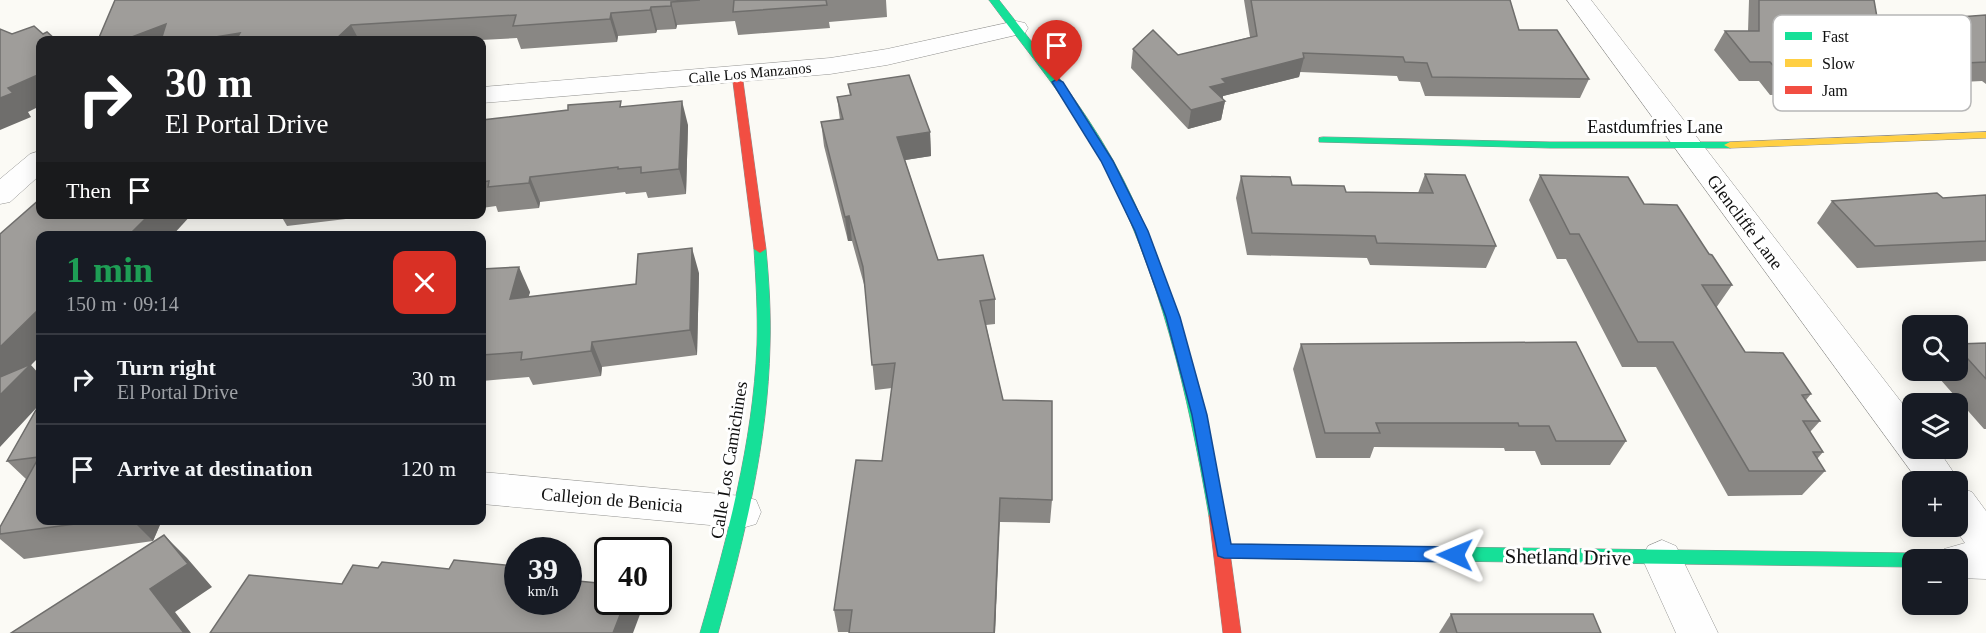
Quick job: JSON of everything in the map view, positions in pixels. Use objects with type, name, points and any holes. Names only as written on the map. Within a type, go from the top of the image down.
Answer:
[{"type":"street","points":[[994,0],[1071,100],[1107,161],[1141,231],[1173,317],[1200,415],[1224,551],[1232,633]]},
{"type":"street","name":"Glencliffe Lane","points":[[1579,0],[1902,430]]},
{"type":"street","name":"Calle Los Manzanos","points":[[486,95],[830,66],[876,59],[1016,28]]},
{"type":"street","name":"Calle Los Camichines","points":[[709,633],[742,512],[758,412],[764,335],[762,268],[737,74]]},
{"type":"street","name":"Eastdumfries Lane","points":[[1323,140],[1552,146],[1688,146],[1823,143],[1986,135]]},
{"type":"street","points":[[0,195],[36,164]]},
{"type":"street","name":"Callejon de Benicia","points":[[486,488],[742,512]]},
{"type":"street","points":[[1968,517],[1986,541]]},
{"type":"street","name":"Shetland Drive","points":[[1224,551],[1902,560]]},
{"type":"street","points":[[1662,558],[1697,633]]},
{"type":"street","points":[[1968,561],[1986,561]]},
{"type":"building","points":[[115,0],[700,0],[671,2],[671,6],[651,7],[650,10],[611,13],[610,19],[513,26],[516,15],[351,25],[339,36],[238,36],[240,33],[222,36],[162,36],[166,24],[134,36],[100,36]]},
{"type":"building","points":[[734,0],[826,0],[827,5],[733,12]]},
{"type":"building","points":[[1251,0],[1510,0],[1519,30],[1557,30],[1589,79],[1432,77],[1427,63],[1405,62],[1403,57],[1303,53],[1304,58],[1222,79],[1226,83],[1210,87],[1225,101],[1191,110],[1133,49],[1153,30],[1178,55],[1257,36]]},
{"type":"building","points":[[1759,0],[1874,0],[1877,15],[1773,15],[1773,65],[1770,62],[1750,62],[1725,31],[1759,31]]},
{"type":"building","points":[[1986,15],[1986,62],[1971,63],[1971,16]]},
{"type":"building","points":[[34,26],[43,34],[47,32],[52,36],[36,36],[36,76],[8,88],[13,93],[0,98],[0,29],[12,34]]},
{"type":"building","points":[[909,75],[930,132],[897,137],[938,260],[983,255],[995,299],[980,301],[1003,400],[1052,401],[1052,500],[1000,498],[994,633],[849,633],[852,610],[834,610],[856,460],[882,461],[895,363],[872,365],[863,267],[849,216],[845,217],[821,122],[843,119],[837,97],[851,95],[848,84]]},
{"type":"building","points":[[621,101],[620,107],[682,101],[679,169],[641,173],[641,167],[618,169],[618,167],[530,177],[529,183],[488,187],[489,181],[486,181],[486,120],[568,110],[568,105]]},
{"type":"building","points":[[1425,174],[1465,175],[1496,246],[1377,243],[1375,236],[1252,233],[1241,176],[1290,177],[1292,185],[1344,186],[1346,192],[1433,193]]},
{"type":"building","points":[[1540,175],[1628,177],[1644,204],[1677,205],[1732,285],[1702,285],[1745,352],[1783,353],[1811,394],[1802,395],[1820,421],[1803,421],[1823,452],[1813,452],[1825,471],[1749,471],[1673,342],[1638,342],[1579,234],[1570,234]]},
{"type":"building","points":[[1937,193],[1943,198],[1986,195],[1986,241],[1875,246],[1832,201]]},
{"type":"building","points":[[36,202],[36,219],[145,219],[133,231],[36,231],[36,312],[0,347],[0,234]]},
{"type":"building","points":[[692,248],[690,330],[592,342],[591,351],[521,360],[522,352],[486,355],[486,269],[519,267],[510,299],[636,284],[638,254]]},
{"type":"building","points":[[1576,342],[1626,441],[1556,441],[1549,426],[1519,426],[1518,423],[1376,423],[1380,433],[1325,433],[1301,344]]},
{"type":"building","points":[[1986,343],[1986,379],[1968,359],[1968,344]]},
{"type":"building","points":[[31,364],[0,395],[0,377]]},
{"type":"building","points":[[36,410],[36,457],[7,461]]},
{"type":"building","points":[[36,462],[36,525],[68,525],[0,534],[0,527]]},
{"type":"building","points":[[164,535],[188,564],[150,589],[184,633],[11,633]]},
{"type":"building","points":[[454,560],[504,565],[504,615],[582,615],[582,581],[594,583],[594,615],[620,615],[613,633],[210,633],[249,575],[342,584],[353,565],[378,568],[382,562],[449,569]]},
{"type":"building","points":[[1451,614],[1593,614],[1601,633],[1457,633]]},
{"type":"traffic: fast","points":[[994,0],[1039,58],[1081,118],[1107,160],[1147,245],[1163,289],[1189,379],[1217,516]]},
{"type":"traffic: fast","points":[[1323,140],[1550,145],[1730,145]]},
{"type":"traffic: fast","points":[[709,633],[734,539],[754,443],[763,346],[764,297],[760,249]]},
{"type":"traffic: fast","points":[[1440,554],[1902,560]]},
{"type":"traffic: slow","points":[[1730,145],[1986,135]]},
{"type":"traffic: slow","points":[[1224,551],[1440,554]]},
{"type":"traffic: jam","points":[[737,74],[760,249]]},
{"type":"traffic: jam","points":[[1217,516],[1232,633]]},
{"type":"route","points":[[1057,82],[1071,100],[1107,161],[1141,231],[1173,317],[1200,415],[1224,551],[1455,555]]}]
